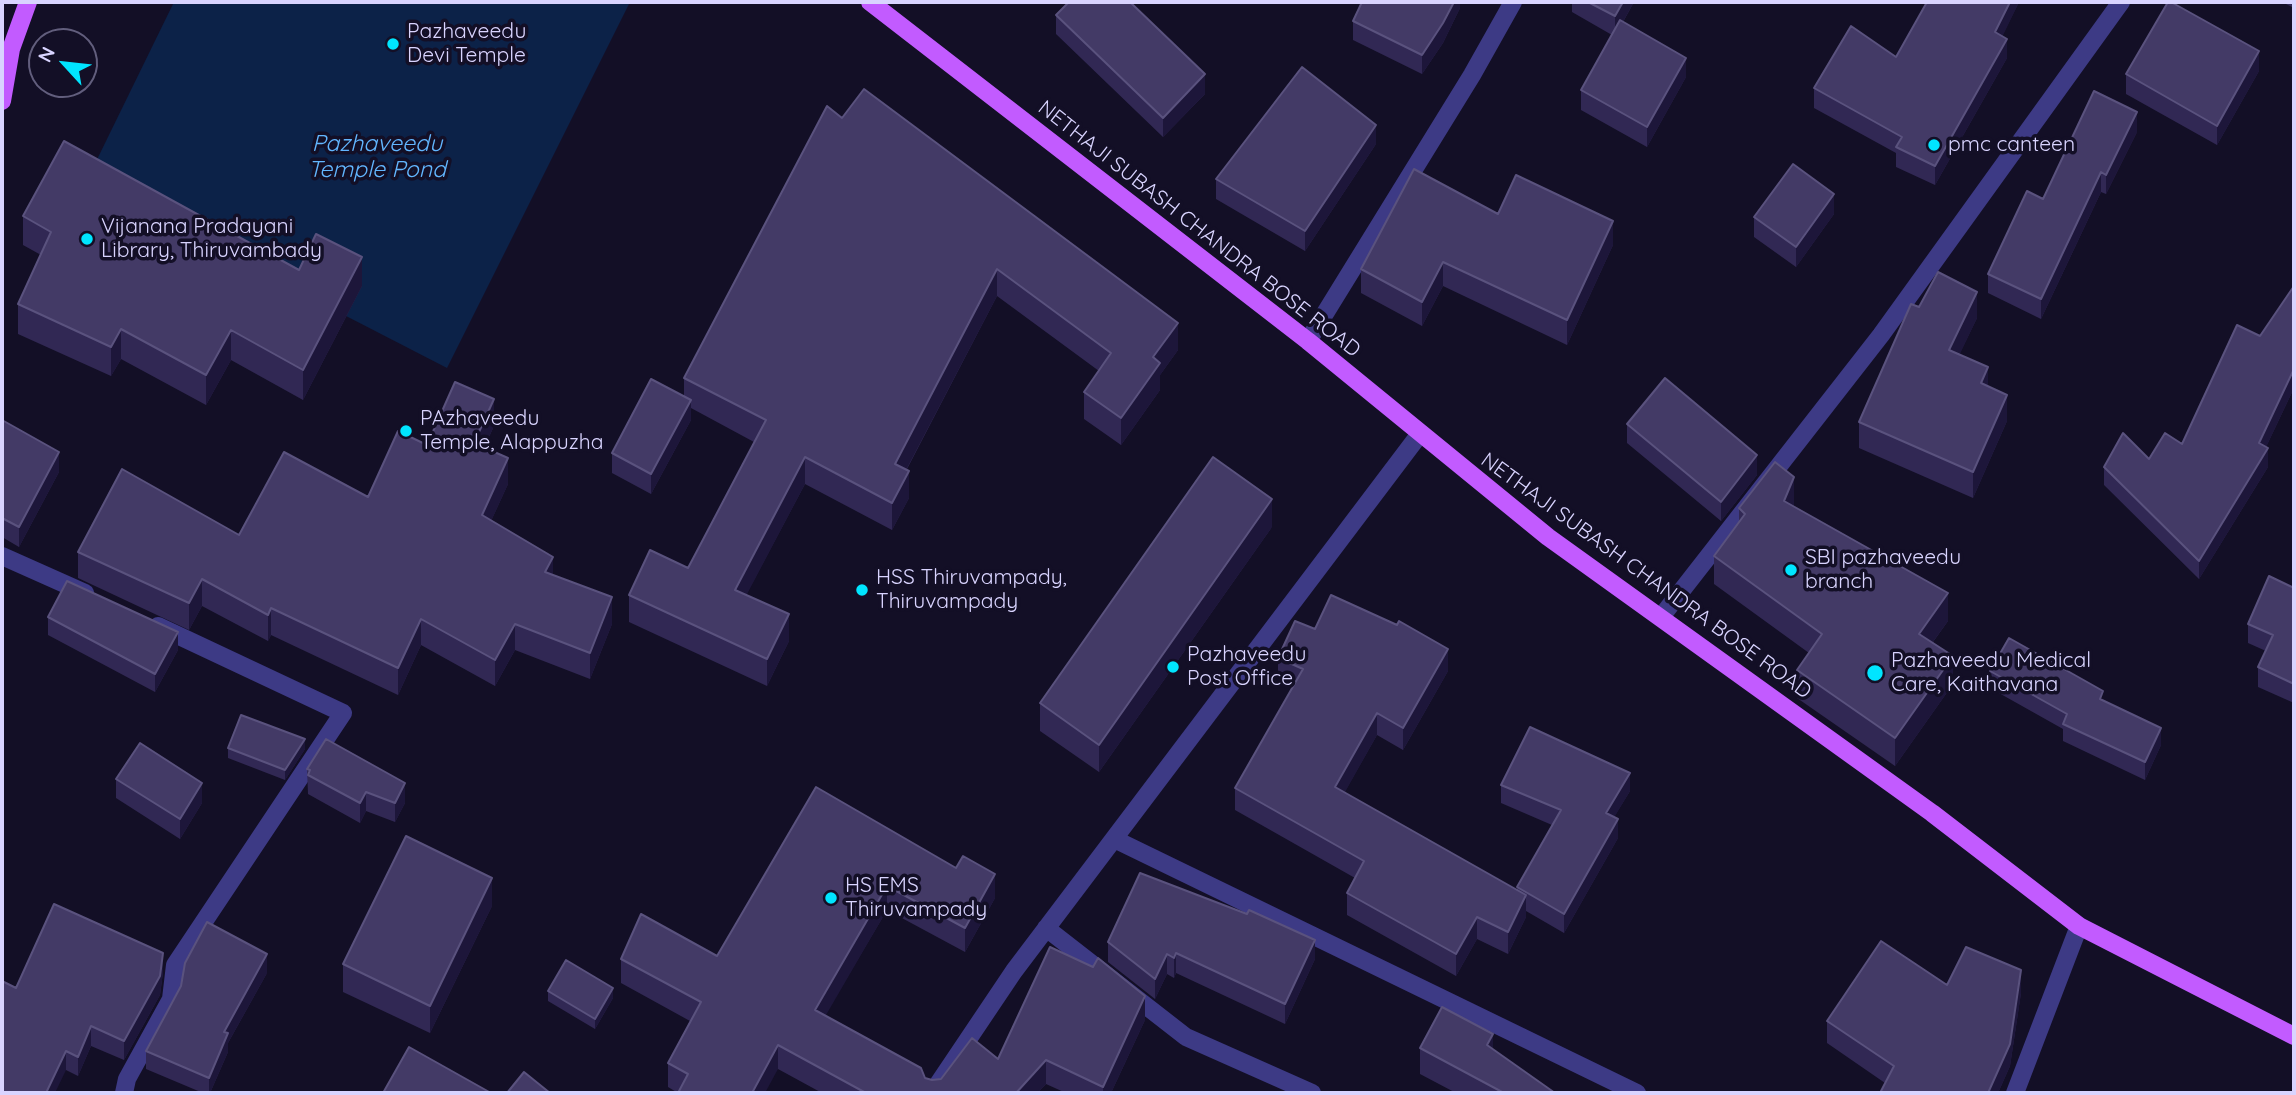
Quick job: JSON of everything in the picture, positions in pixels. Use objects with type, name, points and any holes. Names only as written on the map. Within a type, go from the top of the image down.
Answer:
[{"type":"main road","points":[[2,101],[12,49],[28,2]]},
{"type":"main road","name":"NETHAJI SUBASH CHANDRA BOSE ROAD","points":[[870,2],[1308,341],[1419,435],[1548,537],[1932,813],[2079,926],[2294,1036]]},
{"type":"street","points":[[1308,341],[1472,75],[1513,2]]},
{"type":"street","points":[[1661,617],[1881,335],[2121,2]]},
{"type":"street","points":[[932,1093],[1046,928],[1419,435]]},
{"type":"street","points":[[2,556],[101,600]]},
{"type":"street","points":[[124,1093],[127,1079],[172,999],[175,965],[343,713],[139,617]]},
{"type":"street","points":[[1114,839],[1637,1093]]},
{"type":"street","points":[[2015,1093],[2079,926]]},
{"type":"street","points":[[1046,928],[1186,1037],[1312,1093]]},
{"type":"water","name":"Pazhaveedu Temple Pond","points":[[174,2],[630,2],[447,368],[86,182]]},
{"type":"building","points":[[1069,2],[1130,2],[1205,74],[1163,118],[1056,15]]},
{"type":"building","points":[[1362,2],[1454,2],[1422,55],[1353,21]]},
{"type":"building","points":[[1588,2],[1623,2],[1615,16]]},
{"type":"building","points":[[1927,2],[2010,2],[1995,32],[2007,39],[1935,166],[1896,147],[1902,137],[1814,88],[1851,26],[1896,57]]},
{"type":"building","points":[[2168,2],[2259,51],[2217,126],[2126,74]]},
{"type":"building","points":[[1620,20],[1686,58],[1647,127],[1581,90]]},
{"type":"building","points":[[1302,67],[1376,125],[1305,231],[1216,179]]},
{"type":"building","points":[[864,89],[1178,323],[1153,357],[1160,363],[1121,418],[1084,392],[1111,353],[997,269],[895,464],[909,471],[892,503],[805,457],[735,590],[789,614],[767,659],[629,595],[650,550],[688,568],[766,420],[684,378],[827,106],[842,118]]},
{"type":"building","points":[[2094,91],[2137,112],[2106,175],[2101,172],[2041,299],[1988,274],[2027,191],[2043,199]]},
{"type":"building","points":[[64,141],[299,270],[316,234],[362,257],[303,370],[231,330],[206,375],[121,329],[111,347],[18,304],[51,232],[23,216]]},
{"type":"building","points":[[1793,164],[1834,194],[1796,247],[1754,217]]},
{"type":"building","points":[[1414,169],[1498,214],[1516,175],[1613,221],[1567,320],[1443,262],[1422,302],[1361,269]]},
{"type":"building","points":[[1938,272],[1977,292],[1949,350],[1988,367],[1981,383],[2007,395],[1973,472],[1859,422],[1911,304],[1919,307]]},
{"type":"building","points":[[2294,286],[2294,369],[2259,443],[2268,448],[2199,561],[2104,467],[2123,433],[2149,459],[2165,433],[2182,444],[2237,325],[2260,336]]},
{"type":"building","points":[[1665,378],[1757,455],[1721,502],[1627,424]]},
{"type":"building","points":[[651,379],[691,400],[651,474],[612,453]]},
{"type":"building","points":[[455,382],[494,399],[474,443],[508,458],[482,515],[553,557],[545,572],[612,597],[590,653],[515,624],[495,660],[421,619],[398,668],[271,608],[268,615],[202,579],[189,603],[78,552],[122,469],[239,535],[284,452],[368,497],[398,431],[427,445]]},
{"type":"building","points":[[2,420],[59,452],[19,527],[2,518]]},
{"type":"building","points":[[1213,457],[1272,499],[1099,745],[1040,703]]},
{"type":"building","points":[[1775,462],[1794,477],[1784,501],[1948,593],[1919,634],[1953,656],[1895,738],[1797,670],[1822,634],[1714,556],[1745,514],[1739,508]]},
{"type":"building","points":[[2269,576],[2294,588],[2294,684],[2258,667],[2273,635],[2248,624]]},
{"type":"building","points":[[67,581],[178,632],[155,674],[48,617]]},
{"type":"building","points":[[1331,595],[1397,625],[1399,621],[1448,649],[1403,728],[1377,713],[1335,787],[1526,895],[1508,932],[1477,917],[1456,954],[1347,893],[1364,861],[1235,788],[1303,669],[1278,658],[1295,621],[1315,629]]},
{"type":"building","points":[[2009,638],[2103,691],[2100,699],[2161,728],[2145,762],[2063,724],[2067,714],[1990,671]]},
{"type":"building","points":[[241,715],[305,739],[285,770],[228,748]]},
{"type":"building","points":[[1530,727],[1630,773],[1606,813],[1618,819],[1564,914],[1517,887],[1561,810],[1501,785]]},
{"type":"building","points":[[326,739],[405,783],[395,803],[366,792],[360,803],[308,775],[310,770],[307,769]]},
{"type":"building","points":[[140,743],[202,783],[180,819],[116,779]]},
{"type":"building","points":[[816,787],[956,868],[963,856],[995,874],[965,928],[887,886],[815,1010],[921,1068],[925,1078],[941,1079],[972,1038],[998,1059],[1050,947],[1093,967],[1098,958],[1145,996],[1103,1087],[1046,1060],[1016,1093],[866,1093],[778,1045],[752,1093],[678,1093],[688,1074],[668,1063],[701,1002],[621,959],[641,914],[717,956]]},
{"type":"building","points":[[406,836],[492,878],[430,1006],[343,964]]},
{"type":"building","points":[[1140,873],[1247,914],[1249,910],[1315,940],[1285,1004],[1176,953],[1174,958],[1167,954],[1155,979],[1108,942]]},
{"type":"building","points":[[54,904],[163,953],[160,976],[124,1041],[91,1026],[78,1057],[66,1051],[46,1093],[2,1093],[2,981],[16,988]]},
{"type":"building","points":[[207,922],[267,954],[224,1032],[228,1033],[209,1078],[146,1051],[181,986],[185,963]]},
{"type":"building","points":[[1881,941],[1947,985],[1966,947],[2021,970],[2010,1044],[1988,1093],[1880,1093],[1894,1066],[1827,1021]]},
{"type":"building","points":[[566,960],[613,988],[595,1019],[548,991]]},
{"type":"building","points":[[1442,1007],[1493,1034],[1487,1045],[1555,1093],[1504,1093],[1420,1048]]},
{"type":"building","points":[[409,1047],[491,1093],[383,1093]]},
{"type":"building","points":[[524,1072],[550,1093],[507,1093]]},
{"type":"place","name":"Pazhaveedu Devi Temple","points":[[393,44]]},
{"type":"place","name":"pmc canteen","points":[[1934,145]]},
{"type":"place","name":"Vijanana Pradayani Library, Thiruvambady","points":[[87,239]]},
{"type":"place","name":"PAzhaveedu Temple, Alappuzha","points":[[406,431]]},
{"type":"place","name":"SBI pazhaveedu branch","points":[[1791,570]]},
{"type":"place","name":"HSS Thiruvampady, Thiruvampady","points":[[862,590]]},
{"type":"place","name":"Pazhaveedu Post Office","points":[[1173,667]]},
{"type":"place","name":"Pazhaveedu Medical Care, Kaithavana","points":[[1875,673]]},
{"type":"place","name":"HS EMS Thiruvampady","points":[[831,898]]}]
